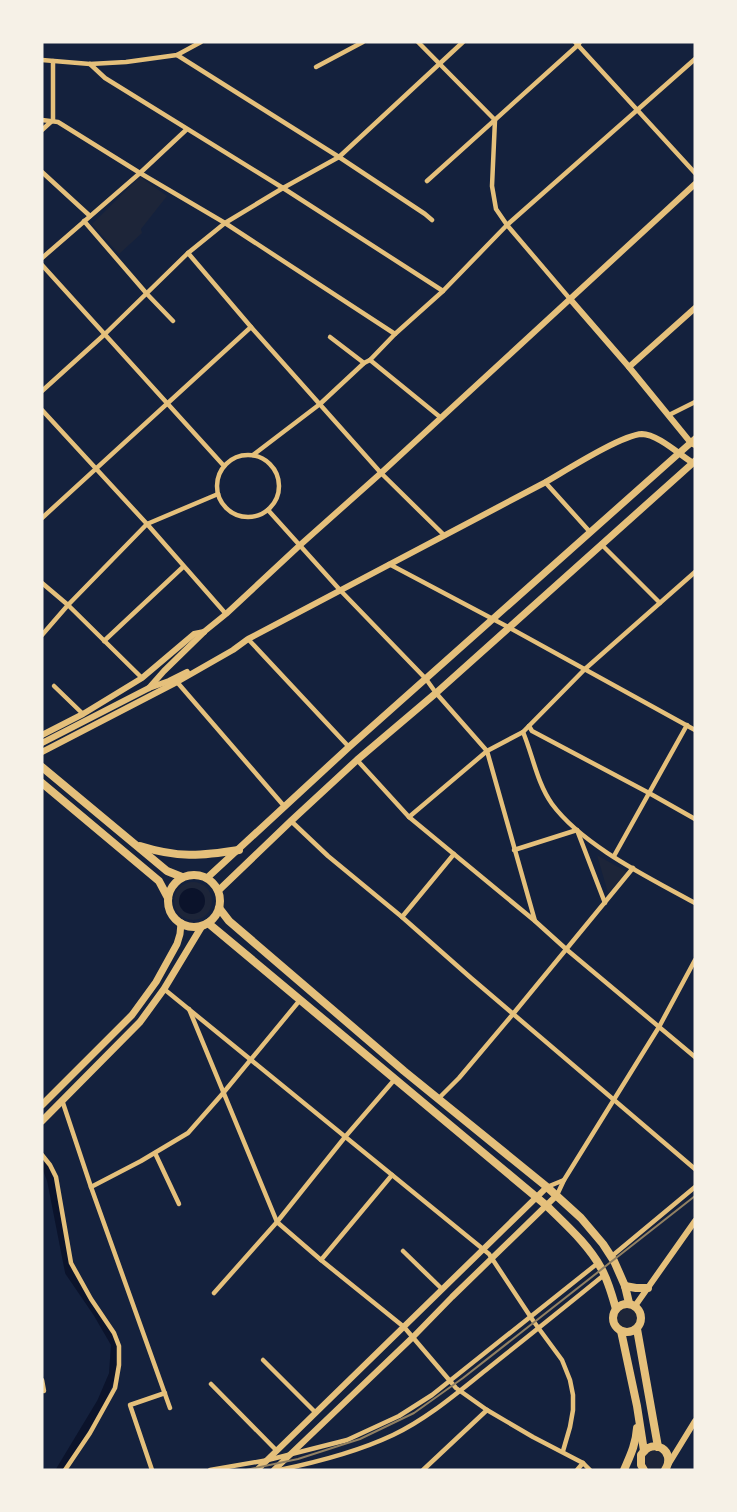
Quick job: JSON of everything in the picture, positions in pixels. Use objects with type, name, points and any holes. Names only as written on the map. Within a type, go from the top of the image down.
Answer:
[{"type":"main road","points":[[207,878],[349,747],[694,442]]},
{"type":"main road","points":[[218,891],[357,760],[436,693],[694,462]]},
{"type":"main road","points":[[42,767],[167,871],[182,877]]},
{"type":"main road","points":[[42,783],[159,881],[175,919],[188,926],[205,924],[300,1000],[547,1206],[578,1237],[598,1263],[616,1309]]},
{"type":"main road","points":[[136,845],[161,853],[187,856],[238,850]]},
{"type":"main road","points":[[42,1121],[140,1022],[205,924],[214,917],[220,900],[214,884],[199,875],[182,877],[173,886],[168,898]]},
{"type":"main road","points":[[219,908],[229,921],[581,1218],[611,1257],[632,1304],[639,1309],[642,1320],[637,1329],[632,1332],[621,1331],[613,1321],[616,1309],[624,1304],[632,1304]]},
{"type":"main road","points":[[42,1105],[132,1015],[156,982],[177,944],[181,923]]},
{"type":"main road","points":[[625,1286],[648,1288]]},
{"type":"main road","points":[[637,1329],[658,1447]]},
{"type":"main road","points":[[621,1331],[644,1451],[640,1460],[640,1468]]},
{"type":"main road","points":[[624,1470],[636,1439],[637,1406]]},
{"type":"main road","points":[[644,1451],[653,1446],[664,1449],[669,1459],[667,1468]]},
{"type":"street","points":[[42,60],[90,64],[126,63],[177,55],[201,42]]},
{"type":"street","points":[[316,66],[363,42]]},
{"type":"street","points":[[418,42],[495,120],[492,186],[496,209],[507,225],[694,442]]},
{"type":"street","points":[[42,391],[105,334],[188,253],[225,223],[339,157],[463,42]]},
{"type":"street","points":[[427,181],[578,43],[695,173]]},
{"type":"street","points":[[177,55],[339,157],[432,220]]},
{"type":"street","points":[[253,455],[320,404],[370,360],[443,291],[507,225],[695,59]]},
{"type":"street","points":[[42,130],[53,120],[53,61]]},
{"type":"street","points":[[90,64],[105,78],[283,188],[443,291]]},
{"type":"street","points":[[42,120],[58,122],[225,223],[395,334]]},
{"type":"street","points":[[42,258],[186,130]]},
{"type":"street","points":[[42,172],[90,216]]},
{"type":"street","points":[[149,688],[204,631],[226,614],[695,184]]},
{"type":"street","points":[[84,221],[173,321]]},
{"type":"street","points":[[188,253],[381,472],[444,535]]},
{"type":"street","points":[[42,265],[224,466]]},
{"type":"street","points":[[629,367],[695,308]]},
{"type":"street","points":[[42,518],[251,327]]},
{"type":"street","points":[[330,337],[364,363]]},
{"type":"street","points":[[370,360],[440,417]]},
{"type":"street","points":[[669,415],[695,402]]},
{"type":"street","points":[[42,410],[226,614]]},
{"type":"street","points":[[42,752],[177,682],[249,639],[613,444],[632,436],[642,434],[652,436],[694,462]]},
{"type":"street","points":[[242,455],[253,455],[272,466],[278,477],[279,489],[275,500],[267,510],[249,516],[239,515],[223,503],[218,494],[218,479],[224,466],[232,459],[242,455]]},
{"type":"street","points":[[545,482],[590,532]]},
{"type":"street","points":[[42,635],[147,524],[218,494]]},
{"type":"street","points":[[267,510],[426,679],[487,751],[535,921]]},
{"type":"street","points":[[601,544],[660,603]]},
{"type":"street","points":[[389,564],[695,730]]},
{"type":"street","points":[[104,641],[183,567]]},
{"type":"street","points":[[409,817],[487,751],[523,732],[585,669],[695,572]]},
{"type":"street","points":[[42,583],[68,605],[142,678]]},
{"type":"street","points":[[42,735],[83,714],[142,678],[194,634],[204,631]]},
{"type":"street","points":[[249,639],[349,747]]},
{"type":"street","points":[[42,743],[149,688],[169,681],[233,650]]},
{"type":"street","points":[[177,682],[284,806]]},
{"type":"street","points":[[54,686],[83,714]]},
{"type":"street","points":[[614,856],[687,725]]},
{"type":"street","points":[[529,726],[532,731],[695,819]]},
{"type":"street","points":[[523,732],[538,778],[552,804],[576,830],[633,868],[695,903]]},
{"type":"street","points":[[357,760],[409,817],[695,1057]]},
{"type":"street","points":[[291,821],[328,856],[695,1169]]},
{"type":"street","points":[[514,850],[576,830]]},
{"type":"street","points":[[576,830],[605,903]]},
{"type":"street","points":[[402,917],[454,854]]},
{"type":"street","points":[[438,1099],[459,1078],[633,868]]},
{"type":"street","points":[[257,1470],[442,1289],[557,1196],[564,1180],[659,1027],[695,960]]},
{"type":"street","points":[[164,988],[488,1254],[562,1360],[570,1380],[573,1395],[570,1427],[563,1451]]},
{"type":"street","points":[[91,1187],[188,1133],[300,1000]]},
{"type":"street","points":[[188,1007],[277,1222],[404,1327],[458,1389],[487,1410],[533,1437],[583,1462],[590,1470]]},
{"type":"street","points":[[214,1293],[277,1222],[395,1079]]},
{"type":"street","points":[[62,1100],[170,1408]]},
{"type":"street","points":[[155,1153],[179,1203]]},
{"type":"street","points":[[42,1155],[56,1177],[72,1263],[114,1333],[118,1346],[119,1365],[115,1388],[90,1433],[65,1470]]},
{"type":"street","points":[[321,1260],[392,1175]]},
{"type":"street","points":[[274,1470],[452,1297],[547,1187],[564,1180]]},
{"type":"street","points":[[611,1257],[695,1187]]},
{"type":"street","points":[[632,1304],[648,1288],[695,1221]]},
{"type":"street","points":[[402,1251],[442,1289]]},
{"type":"street","points":[[210,1470],[268,1460],[347,1440],[399,1416],[432,1395],[598,1263]]},
{"type":"street","points":[[279,1470],[348,1452],[393,1435],[425,1416],[604,1275]]},
{"type":"street","points":[[263,1360],[316,1413]]},
{"type":"street","points":[[42,1380],[44,1391]]},
{"type":"street","points":[[211,1384],[277,1451]]},
{"type":"street","points":[[152,1470],[130,1405],[165,1394]]},
{"type":"street","points":[[423,1470],[487,1410]]},
{"type":"street","points":[[667,1468],[695,1421]]},
{"type":"street","points":[[577,1470],[583,1462]]},
{"type":"shaded area","points":[[140,177],[167,196],[141,229],[142,233],[119,254],[92,224]]},
{"type":"shaded area","points":[[597,855],[627,872],[608,893]]},
{"type":"shaded area","points":[[193,882],[206,888],[212,901],[206,914],[193,920],[180,914],[174,901],[180,888]]},
{"type":"shaded area","points":[[192,888],[201,892],[205,901],[201,910],[192,914],[183,910],[179,901],[183,892]]},
{"type":"shaded area","points":[[627,1306],[636,1309],[639,1318],[636,1327],[627,1330],[618,1327],[615,1318],[618,1309]]},
{"type":"shaded area","points":[[655,1449],[662,1452],[665,1464],[661,1470],[647,1470],[644,1467],[645,1453]]},
{"type":"waterway","points":[[42,1161],[51,1180],[69,1272],[115,1344],[113,1374],[101,1402],[60,1470]]},
{"type":"railway","points":[[246,1470],[298,1459],[360,1439],[414,1413],[463,1378],[695,1196]]}]
